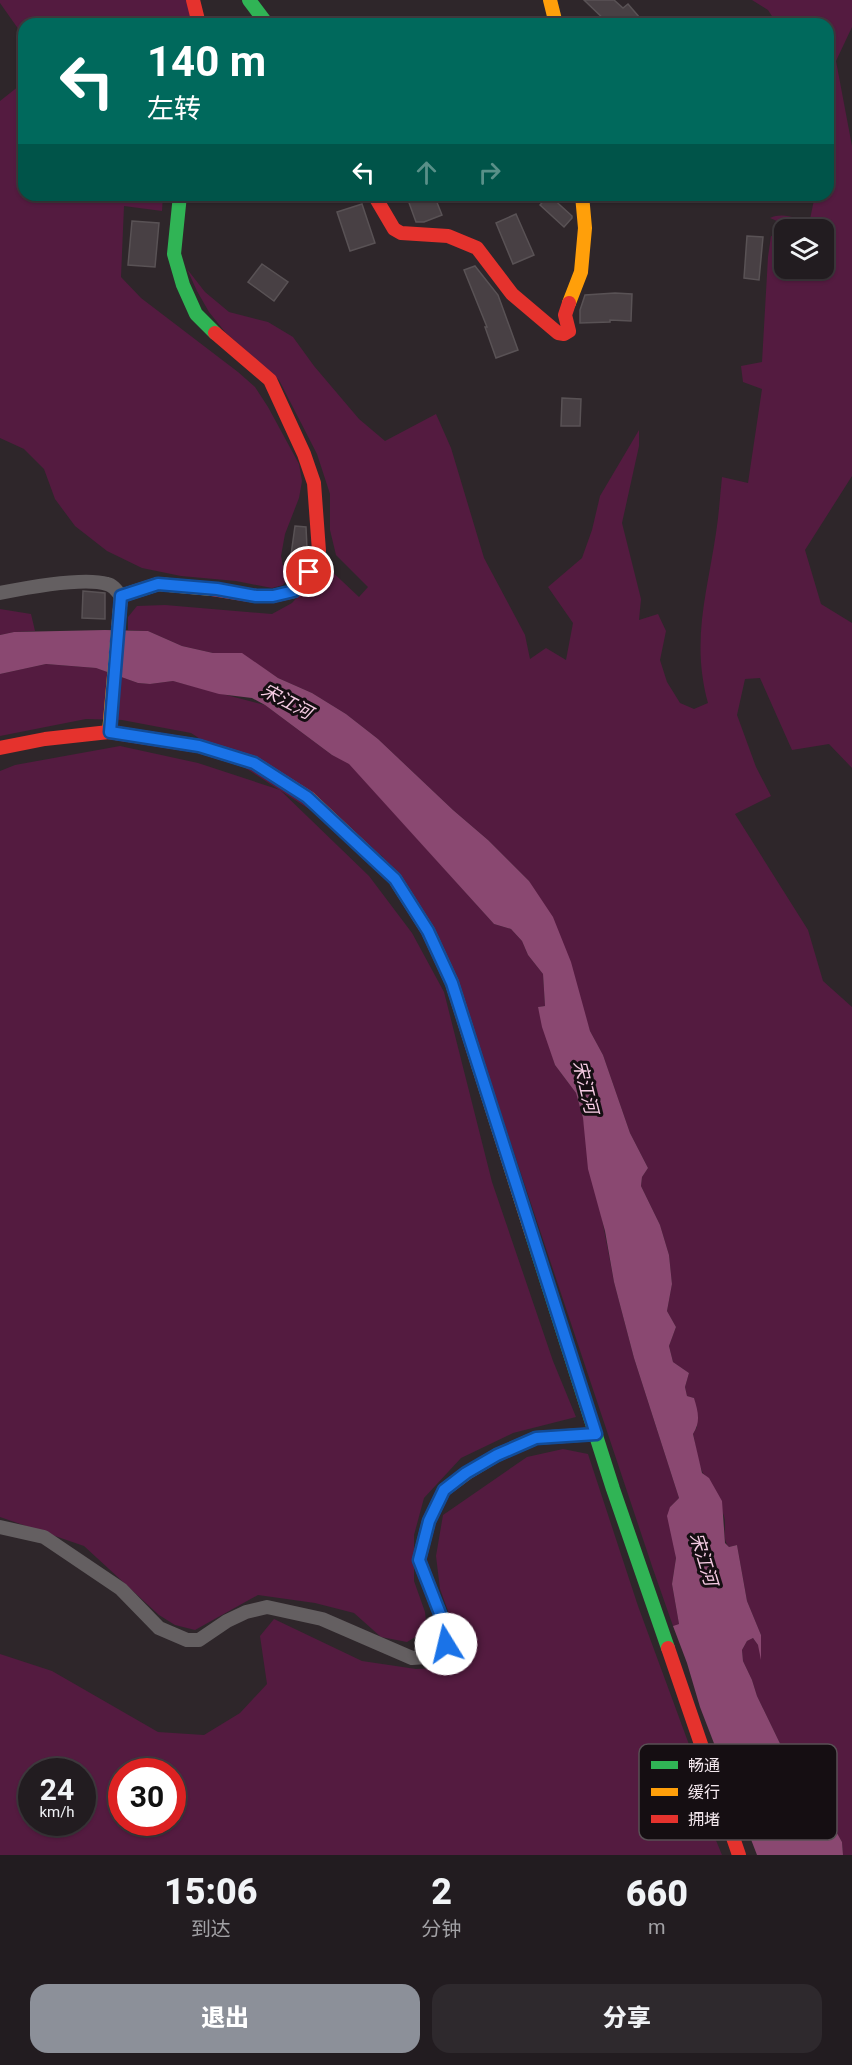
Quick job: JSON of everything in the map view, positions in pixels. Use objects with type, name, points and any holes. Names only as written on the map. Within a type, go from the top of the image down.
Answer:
[{"type":"main road","points":[[193,0],[198,18]]},
{"type":"main road","points":[[249,0],[262,18]]},
{"type":"main road","points":[[550,0],[554,18]]},
{"type":"main road","points":[[110,732],[121,596],[158,584],[273,596],[294,591],[309,572],[319,551],[314,483],[304,454],[270,380],[231,348],[196,314],[183,285],[174,254],[179,201]]},
{"type":"main road","points":[[378,201],[394,229],[401,233],[448,236],[477,248],[512,294],[558,333],[564,334],[569,331],[565,315],[581,272],[585,228],[583,201]]},
{"type":"main road","points":[[0,748],[45,739],[110,732],[199,746],[254,763],[307,797],[395,879],[428,931],[452,983],[596,1434],[701,1744]]},
{"type":"main road","points":[[734,1840],[739,1855]]},
{"type":"street","points":[[0,594],[94,581],[110,584],[121,596]]},
{"type":"street","points":[[0,1527],[44,1537],[121,1589],[159,1628],[187,1640],[199,1640],[227,1621],[246,1612],[267,1607],[322,1619],[412,1658],[426,1657],[442,1651],[448,1634],[419,1560],[429,1521],[444,1490],[466,1473],[497,1455],[536,1438],[596,1434]]},
{"type":"shaded area","points":[[0,0],[187,0],[191,18],[18,18],[18,28]]},
{"type":"shaded area","points":[[752,0],[852,0],[852,27],[836,61],[852,146],[852,476],[805,550],[821,604],[852,623],[852,768],[829,744],[792,750],[760,678],[745,679],[737,715],[756,767],[771,796],[735,814],[808,930],[823,981],[852,1007],[852,1855],[843,1855],[842,1842],[837,1833],[837,1744],[780,1744],[743,1661],[742,1650],[747,1641],[753,1638],[758,1645],[761,1635],[747,1601],[737,1545],[729,1547],[727,1543],[724,1516],[714,1489],[699,1462],[693,1434],[697,1427],[694,1398],[687,1396],[685,1387],[689,1373],[673,1362],[669,1346],[676,1327],[667,1311],[672,1284],[669,1255],[660,1225],[641,1186],[642,1177],[648,1168],[630,1133],[603,1055],[590,1031],[580,1000],[529,881],[378,739],[346,714],[312,693],[278,678],[242,654],[213,653],[182,646],[148,631],[128,630],[128,617],[137,606],[165,605],[272,614],[292,603],[326,566],[359,597],[368,587],[336,555],[330,530],[330,494],[317,454],[279,380],[225,332],[209,312],[187,269],[205,292],[229,312],[268,322],[293,337],[314,366],[359,419],[385,441],[436,414],[451,448],[484,558],[525,635],[530,659],[546,648],[566,660],[573,623],[548,587],[582,558],[600,496],[639,430],[639,446],[622,523],[641,599],[639,620],[658,614],[666,631],[660,660],[667,682],[680,703],[694,709],[708,703],[701,659],[702,618],[717,526],[722,477],[748,483],[762,389],[743,382],[741,366],[762,362],[771,236],[774,237],[774,279],[834,279],[834,219],[810,219],[814,201],[834,201],[834,18],[773,18],[768,10]]},
{"type":"shaded area","points":[[18,87],[18,201],[163,201],[162,211],[124,206],[121,277],[141,298],[255,387],[299,464],[302,481],[299,498],[285,534],[281,556],[283,566],[291,575],[283,585],[272,588],[236,581],[181,576],[142,568],[107,551],[75,526],[55,499],[44,469],[24,449],[0,438],[0,101]]},
{"type":"shaded area","points":[[785,216],[797,219],[770,218]]},
{"type":"shaded area","points":[[0,609],[31,614],[35,631],[0,635]]},
{"type":"shaded area","points":[[46,664],[96,668],[138,683],[173,681],[265,705],[332,755],[349,763],[494,924],[511,929],[522,941],[528,955],[543,974],[545,1006],[538,1007],[555,1065],[576,1093],[583,1118],[614,1282],[634,1358],[679,1498],[670,1507],[676,1558],[672,1584],[679,1624],[673,1626],[653,1569],[478,1045],[382,856],[191,733],[122,720],[86,719],[0,736],[0,674]]},
{"type":"shaded area","points":[[120,746],[198,763],[280,790],[369,876],[412,933],[444,992],[492,1182],[553,1361],[576,1417],[513,1433],[461,1458],[424,1498],[414,1535],[414,1581],[425,1612],[427,1630],[407,1642],[381,1637],[354,1613],[315,1603],[258,1595],[195,1630],[175,1625],[159,1615],[84,1546],[0,1517],[0,771],[15,765]]},
{"type":"shaded area","points":[[563,1449],[588,1454],[638,1606],[689,1744],[639,1744],[639,1840],[716,1840],[722,1855],[0,1855],[0,1654],[52,1671],[158,1732],[204,1735],[240,1713],[267,1684],[260,1636],[274,1619],[362,1661],[416,1669],[438,1668],[451,1655],[456,1633],[440,1589],[436,1556],[443,1515],[527,1457]]},
{"type":"water","name":"宋江河","points":[[148,631],[182,646],[213,653],[242,653],[278,678],[312,693],[346,714],[378,739],[529,881],[553,917],[571,962],[590,1031],[603,1055],[630,1133],[648,1168],[642,1177],[641,1186],[660,1225],[669,1255],[672,1284],[667,1311],[676,1327],[669,1346],[673,1362],[689,1373],[685,1387],[687,1396],[694,1398],[698,1412],[698,1421],[693,1434],[702,1473],[709,1478],[722,1501],[725,1543],[729,1547],[737,1545],[747,1601],[761,1635],[761,1660],[758,1645],[753,1638],[747,1641],[742,1650],[743,1661],[780,1744],[714,1744],[673,1626],[679,1624],[672,1584],[676,1558],[667,1516],[670,1507],[679,1498],[634,1358],[614,1282],[605,1231],[588,1169],[583,1118],[576,1093],[555,1065],[542,1027],[538,1007],[545,1006],[543,974],[528,955],[522,941],[511,929],[494,924],[349,764],[332,755],[265,705],[252,698],[219,694],[173,681],[138,683],[96,668],[46,664],[0,674],[0,635],[14,632]]},
{"type":"water","points":[[837,1833],[842,1842],[843,1855],[757,1855],[751,1840],[837,1840]]},
{"type":"building","points":[[584,0],[614,0],[623,8],[628,4],[640,18],[603,18]]},
{"type":"building","points":[[408,201],[436,201],[442,215],[424,222],[416,222]]},
{"type":"building","points":[[544,201],[556,201],[572,218],[564,227],[540,205]]},
{"type":"building","points":[[362,204],[375,243],[350,251],[337,212]]},
{"type":"building","points":[[516,214],[534,255],[513,264],[496,223]]},
{"type":"building","points":[[132,221],[159,223],[155,267],[128,265]]},
{"type":"building","points":[[747,236],[763,237],[759,280],[744,278]]},
{"type":"building","points":[[262,264],[288,282],[274,301],[248,282]]},
{"type":"building","points":[[475,266],[498,295],[518,350],[496,358],[485,327],[487,327],[464,270]]},
{"type":"building","points":[[632,294],[631,321],[610,320],[610,322],[580,323],[580,310],[585,295]]},
{"type":"building","points":[[562,398],[581,399],[580,426],[561,426]]},
{"type":"building","points":[[295,526],[306,527],[307,548],[303,557],[291,555]]},
{"type":"building","points":[[83,591],[105,593],[105,619],[82,618]]},
{"type":"traffic: fast","points":[[249,0],[262,18]]},
{"type":"traffic: fast","points":[[179,201],[174,254],[183,285],[196,314],[215,333]]},
{"type":"traffic: fast","points":[[532,1235],[613,1489],[668,1648]]},
{"type":"traffic: slow","points":[[550,0],[554,18]]},
{"type":"traffic: slow","points":[[569,303],[581,272],[585,228],[583,201]]},
{"type":"traffic: slow","points":[[109,732],[121,596],[158,584],[212,589]]},
{"type":"traffic: slow","points":[[309,798],[395,879],[428,931],[452,983],[532,1235]]},
{"type":"traffic: jam","points":[[193,0],[198,18]]},
{"type":"traffic: jam","points":[[378,201],[394,229],[401,233],[448,236],[477,248],[512,294],[558,333],[564,334],[569,331],[565,315],[569,303]]},
{"type":"traffic: jam","points":[[212,589],[256,596],[273,596],[295,591],[309,572],[319,551],[314,483],[304,454],[270,380],[215,333]]},
{"type":"traffic: jam","points":[[0,748],[45,739],[109,732],[199,746],[254,763],[309,798]]},
{"type":"traffic: jam","points":[[668,1648],[701,1744]]},
{"type":"traffic: jam","points":[[734,1840],[739,1855]]},
{"type":"route","points":[[309,572],[294,591],[273,596],[158,584],[121,596],[110,732],[199,746],[254,763],[307,797],[395,879],[428,931],[452,983],[596,1434],[536,1438],[497,1455],[466,1473],[444,1490],[429,1521],[419,1560],[448,1634],[446,1644]]}]
